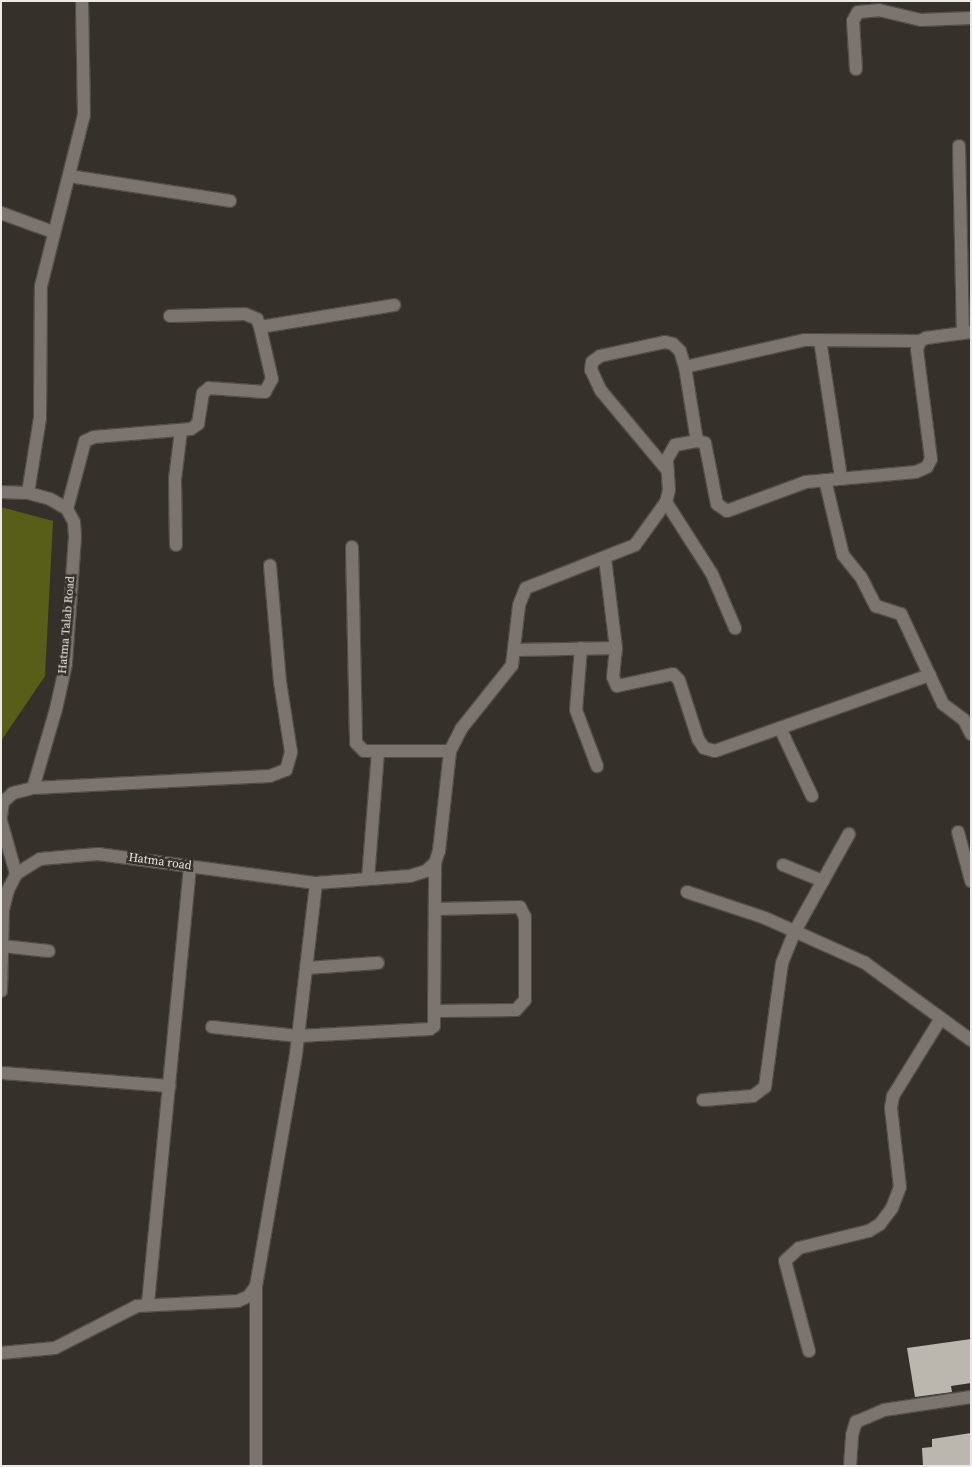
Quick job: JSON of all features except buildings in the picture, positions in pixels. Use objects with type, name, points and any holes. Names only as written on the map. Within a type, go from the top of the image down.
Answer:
[{"type":"street","points":[[28,493],[40,418],[40,286],[84,115],[82,1]]},
{"type":"street","points":[[856,69],[853,21],[858,12],[879,10],[921,20],[971,18]]},
{"type":"street","points":[[685,367],[783,343],[820,340],[920,341],[967,332],[959,146]]},
{"type":"street","points":[[69,176],[230,201]]},
{"type":"street","points":[[1,213],[53,232]]},
{"type":"street","points":[[260,327],[394,305]]},
{"type":"street","points":[[1,492],[28,493],[50,499],[67,509],[85,441],[94,436],[181,431],[198,424],[203,392],[209,388],[220,386],[256,393],[265,392],[271,386],[257,319],[245,314],[170,316]]},
{"type":"street","points":[[820,340],[841,477]]},
{"type":"street","points":[[668,471],[601,391],[594,379],[592,362],[600,356],[658,341],[673,344],[685,367],[697,441]]},
{"type":"street","points":[[212,1027],[298,1036],[430,1029],[434,1026],[436,1011],[437,909],[430,867],[450,751],[461,729],[505,677],[515,650],[519,605],[526,588],[635,545],[666,502],[669,452],[674,445],[697,441],[708,448],[717,504],[727,511],[791,485],[841,477],[916,472],[927,467],[930,448],[917,360],[920,341]]},
{"type":"street","points":[[176,545],[175,479],[181,431]]},
{"type":"street","points":[[825,480],[843,555],[861,577],[876,606],[901,614],[943,704],[964,720],[971,734]]},
{"type":"street","points":[[666,502],[712,574],[735,628]]},
{"type":"street","name":"Hatma Talab Road","points":[[32,788],[66,664],[75,537],[74,522],[67,509]]},
{"type":"street","points":[[352,547],[356,744],[364,751],[450,751]]},
{"type":"street","points":[[605,558],[616,648],[613,676],[617,686],[625,687],[666,674],[673,674],[679,680],[698,740],[704,748],[715,751],[930,675]]},
{"type":"street","points":[[1,816],[3,802],[7,793],[32,788],[270,776],[286,770],[290,752],[279,674],[270,565]]},
{"type":"street","points":[[581,648],[576,710],[597,766]]},
{"type":"street","points":[[515,650],[616,648]]},
{"type":"street","points":[[780,728],[812,796]]},
{"type":"street","points":[[368,879],[378,751]]},
{"type":"street","points":[[1,821],[16,874],[3,910],[1,991]]},
{"type":"street","points":[[958,832],[971,881]]},
{"type":"street","points":[[703,1100],[753,1096],[765,1087],[782,963],[795,932],[849,834]]},
{"type":"street","name":"Hatma road","points":[[16,874],[40,859],[63,854],[98,854],[316,883],[368,879],[430,867]]},
{"type":"street","points":[[783,865],[823,882]]},
{"type":"street","points":[[148,1303],[190,866]]},
{"type":"street","points":[[256,1466],[256,1286],[298,1036],[316,883]]},
{"type":"street","points":[[687,892],[742,908],[878,971],[940,1020],[971,1040]]},
{"type":"street","points":[[436,1011],[516,1010],[525,1000],[525,917],[520,907],[437,909]]},
{"type":"street","points":[[2,953],[49,951]]},
{"type":"street","points":[[306,968],[378,964]]},
{"type":"street","points":[[809,1351],[785,1262],[799,1248],[869,1231],[880,1224],[892,1208],[900,1187],[891,1108],[893,1096],[940,1020]]},
{"type":"street","points":[[1,1073],[169,1086]]},
{"type":"street","points":[[1,1353],[55,1348],[148,1303],[238,1301],[249,1296],[256,1286]]},
{"type":"street","points":[[850,1466],[852,1435],[856,1422],[864,1417],[884,1410],[971,1396]]},
{"type":"shaded area","points":[[1,507],[53,521],[45,676],[1,741]]}]
